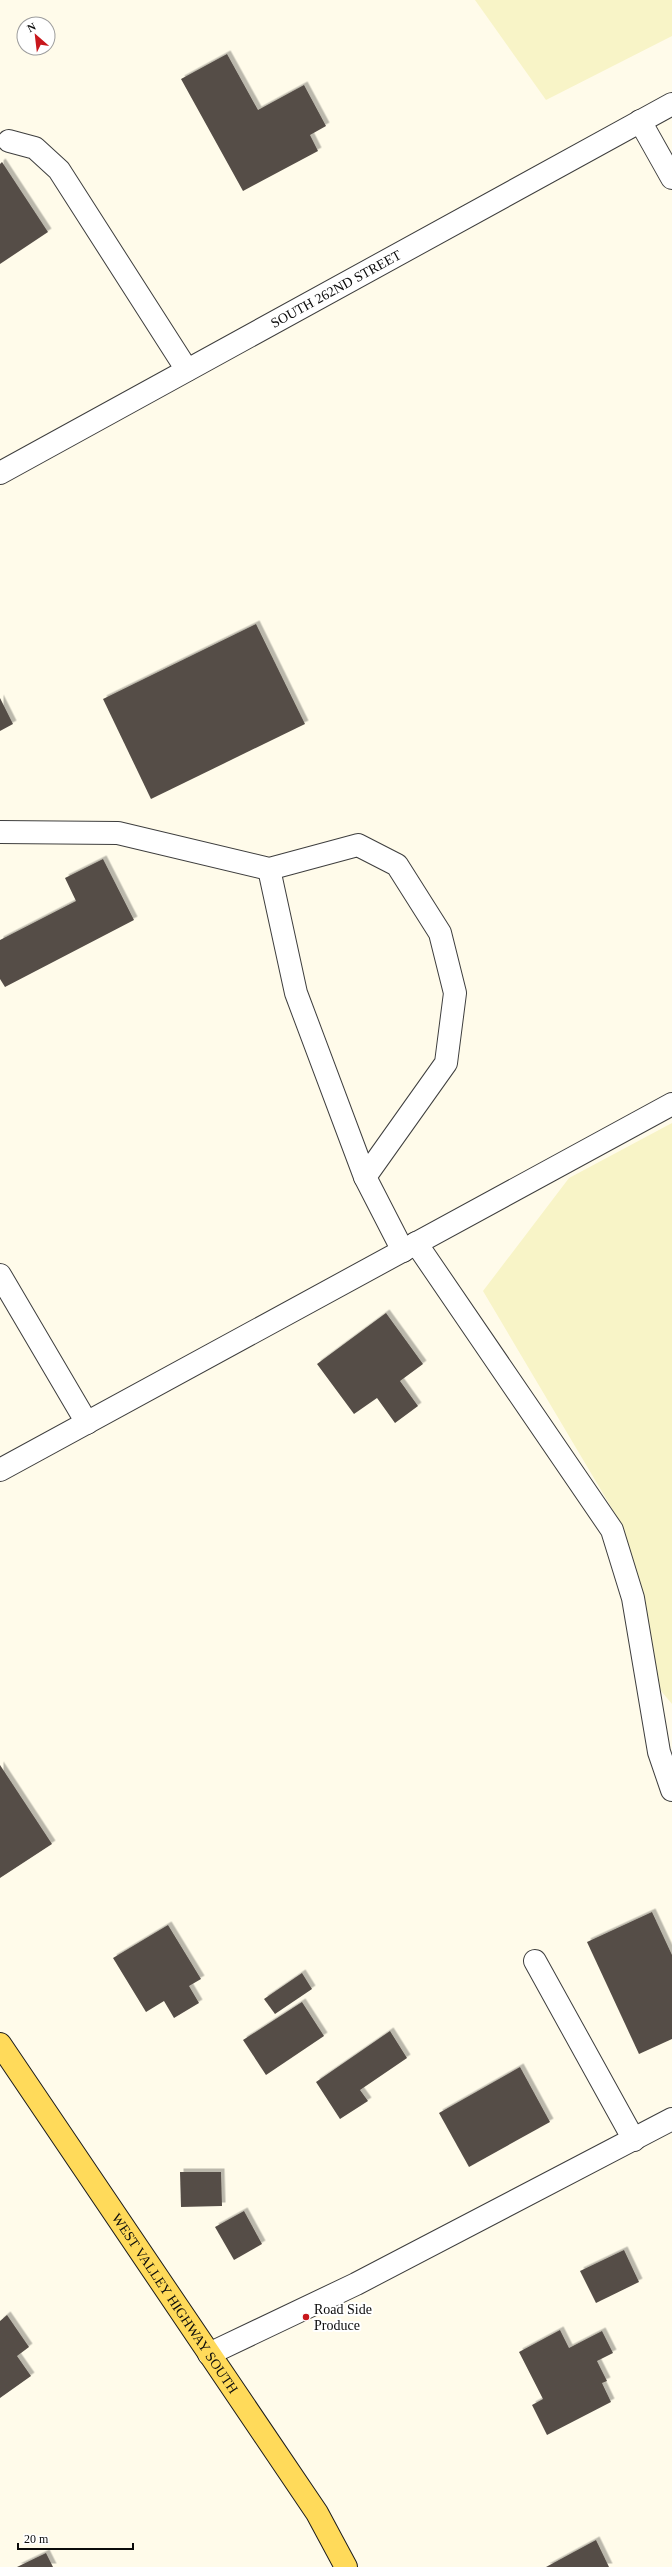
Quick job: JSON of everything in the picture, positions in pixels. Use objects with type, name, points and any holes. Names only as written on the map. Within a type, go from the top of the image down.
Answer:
[{"type":"main road","name":"WEST VALLEY HIGHWAY SOUTH","points":[[0,2044],[317,2513],[346,2567]]},
{"type":"street","name":"SOUTH 262ND STREET","points":[[0,473],[672,104]]},
{"type":"street","points":[[640,121],[672,178]]},
{"type":"street","points":[[9,142],[36,148],[59,170],[187,370]]},
{"type":"street","points":[[0,832],[118,833],[269,870],[358,845],[397,865],[440,933],[455,993],[446,1063],[365,1177]]},
{"type":"street","points":[[269,870],[296,993],[365,1177],[410,1247],[612,1530],[632,1598],[659,1752],[672,1790]]},
{"type":"street","points":[[0,1470],[672,1104]]},
{"type":"street","points":[[0,1275],[87,1423]]},
{"type":"street","points":[[535,1961],[634,2140]]},
{"type":"street","points":[[209,2354],[356,2284],[672,2119]]},
{"type":"shaded area","points":[[475,0],[672,0],[672,36],[546,100]]},
{"type":"shaded area","points":[[672,1123],[672,1704],[656,1685],[620,1522],[483,1291],[569,1178]]},
{"type":"building","points":[[227,54],[258,110],[304,85],[326,126],[310,135],[318,151],[243,191],[181,79]]},
{"type":"building","points":[[2,162],[48,232],[0,264],[0,164]]},
{"type":"building","points":[[256,624],[305,724],[151,799],[103,699]]},
{"type":"building","points":[[0,698],[13,724],[0,731]]},
{"type":"building","points":[[103,859],[134,920],[5,987],[0,979],[0,940],[76,901],[65,878]]},
{"type":"building","points":[[386,1313],[423,1364],[400,1381],[418,1406],[395,1423],[377,1398],[354,1414],[317,1364]]},
{"type":"building","points":[[0,1765],[52,1844],[0,1878]]},
{"type":"building","points":[[652,1912],[672,1955],[672,2039],[639,2054],[587,1942]]},
{"type":"building","points":[[168,1925],[201,1979],[189,1986],[199,2003],[174,2018],[164,2001],[146,2012],[113,1958]]},
{"type":"building","points":[[302,1973],[312,1989],[275,2014],[264,1999]]},
{"type":"building","points":[[302,2002],[324,2036],[266,2075],[243,2040]]},
{"type":"building","points":[[390,2031],[407,2058],[360,2090],[368,2101],[340,2119],[316,2082]]},
{"type":"building","points":[[520,2067],[550,2122],[469,2167],[439,2113]]},
{"type":"building","points":[[180,2172],[221,2172],[222,2206],[181,2207]]},
{"type":"building","points":[[244,2211],[262,2244],[234,2260],[215,2227]]},
{"type":"building","points":[[624,2250],[639,2282],[596,2303],[580,2271]]},
{"type":"building","points":[[7,2315],[29,2347],[17,2356],[31,2376],[0,2398],[0,2321]]},
{"type":"building","points":[[560,2330],[569,2348],[602,2331],[613,2353],[597,2361],[607,2381],[602,2383],[611,2402],[547,2435],[532,2405],[543,2399],[519,2352]]},
{"type":"building","points":[[596,2540],[609,2567],[546,2567]]},
{"type":"building","points":[[46,2553],[53,2567],[17,2567]]},
{"type":"place","name":"Road Side Produce","points":[[306,2317]]}]
